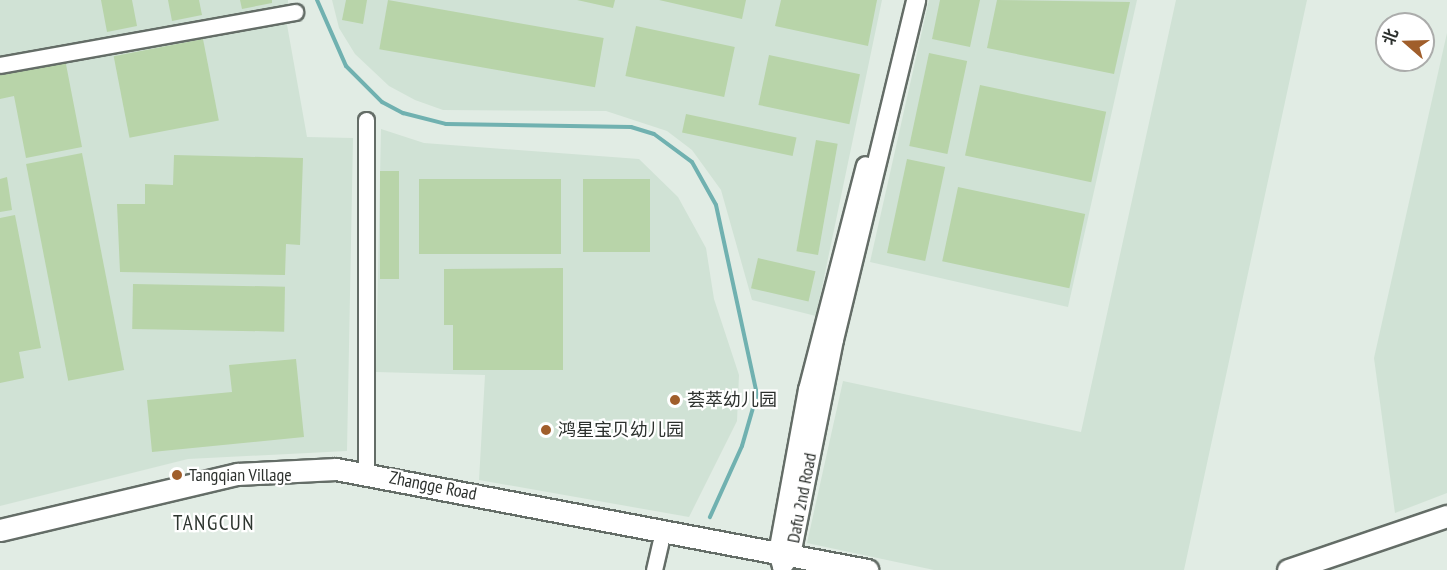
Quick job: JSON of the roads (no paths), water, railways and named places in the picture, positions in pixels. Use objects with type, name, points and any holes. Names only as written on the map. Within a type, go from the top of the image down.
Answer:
[{"type":"main road","name":"Zhangge Road","points":[[0,530],[271,468],[366,473],[787,561]]},
{"type":"main road","name":"Zhangge Road","points":[[0,544],[240,487],[300,481],[363,486],[660,543],[867,570]]},
{"type":"main road","points":[[1288,570],[1447,516]]},
{"type":"main road","points":[[1334,570],[1447,530]]},
{"type":"street","name":"Dafu 2nd Road","points":[[787,561],[808,390],[903,0]]},
{"type":"street","name":"Dafu 2nd Road","points":[[787,561],[827,371],[915,0]]},
{"type":"street","points":[[0,65],[296,12]]},
{"type":"street","points":[[366,120],[366,473]]},
{"type":"street","points":[[654,570],[660,543]]},
{"type":"waterway","points":[[317,0],[346,66],[382,102],[403,113],[446,124],[631,127],[654,134],[692,162],[716,205],[757,394],[742,446],[710,517]]},
{"type":"place","name":"荟萃幼儿园","points":[[675,400]]},
{"type":"place","name":"鸿星宝贝幼儿园","points":[[546,430]]},
{"type":"place","name":"Tangqian Village","points":[[177,475]]},
{"type":"district","name":"TANGCUN","points":[[214,523]]}]
